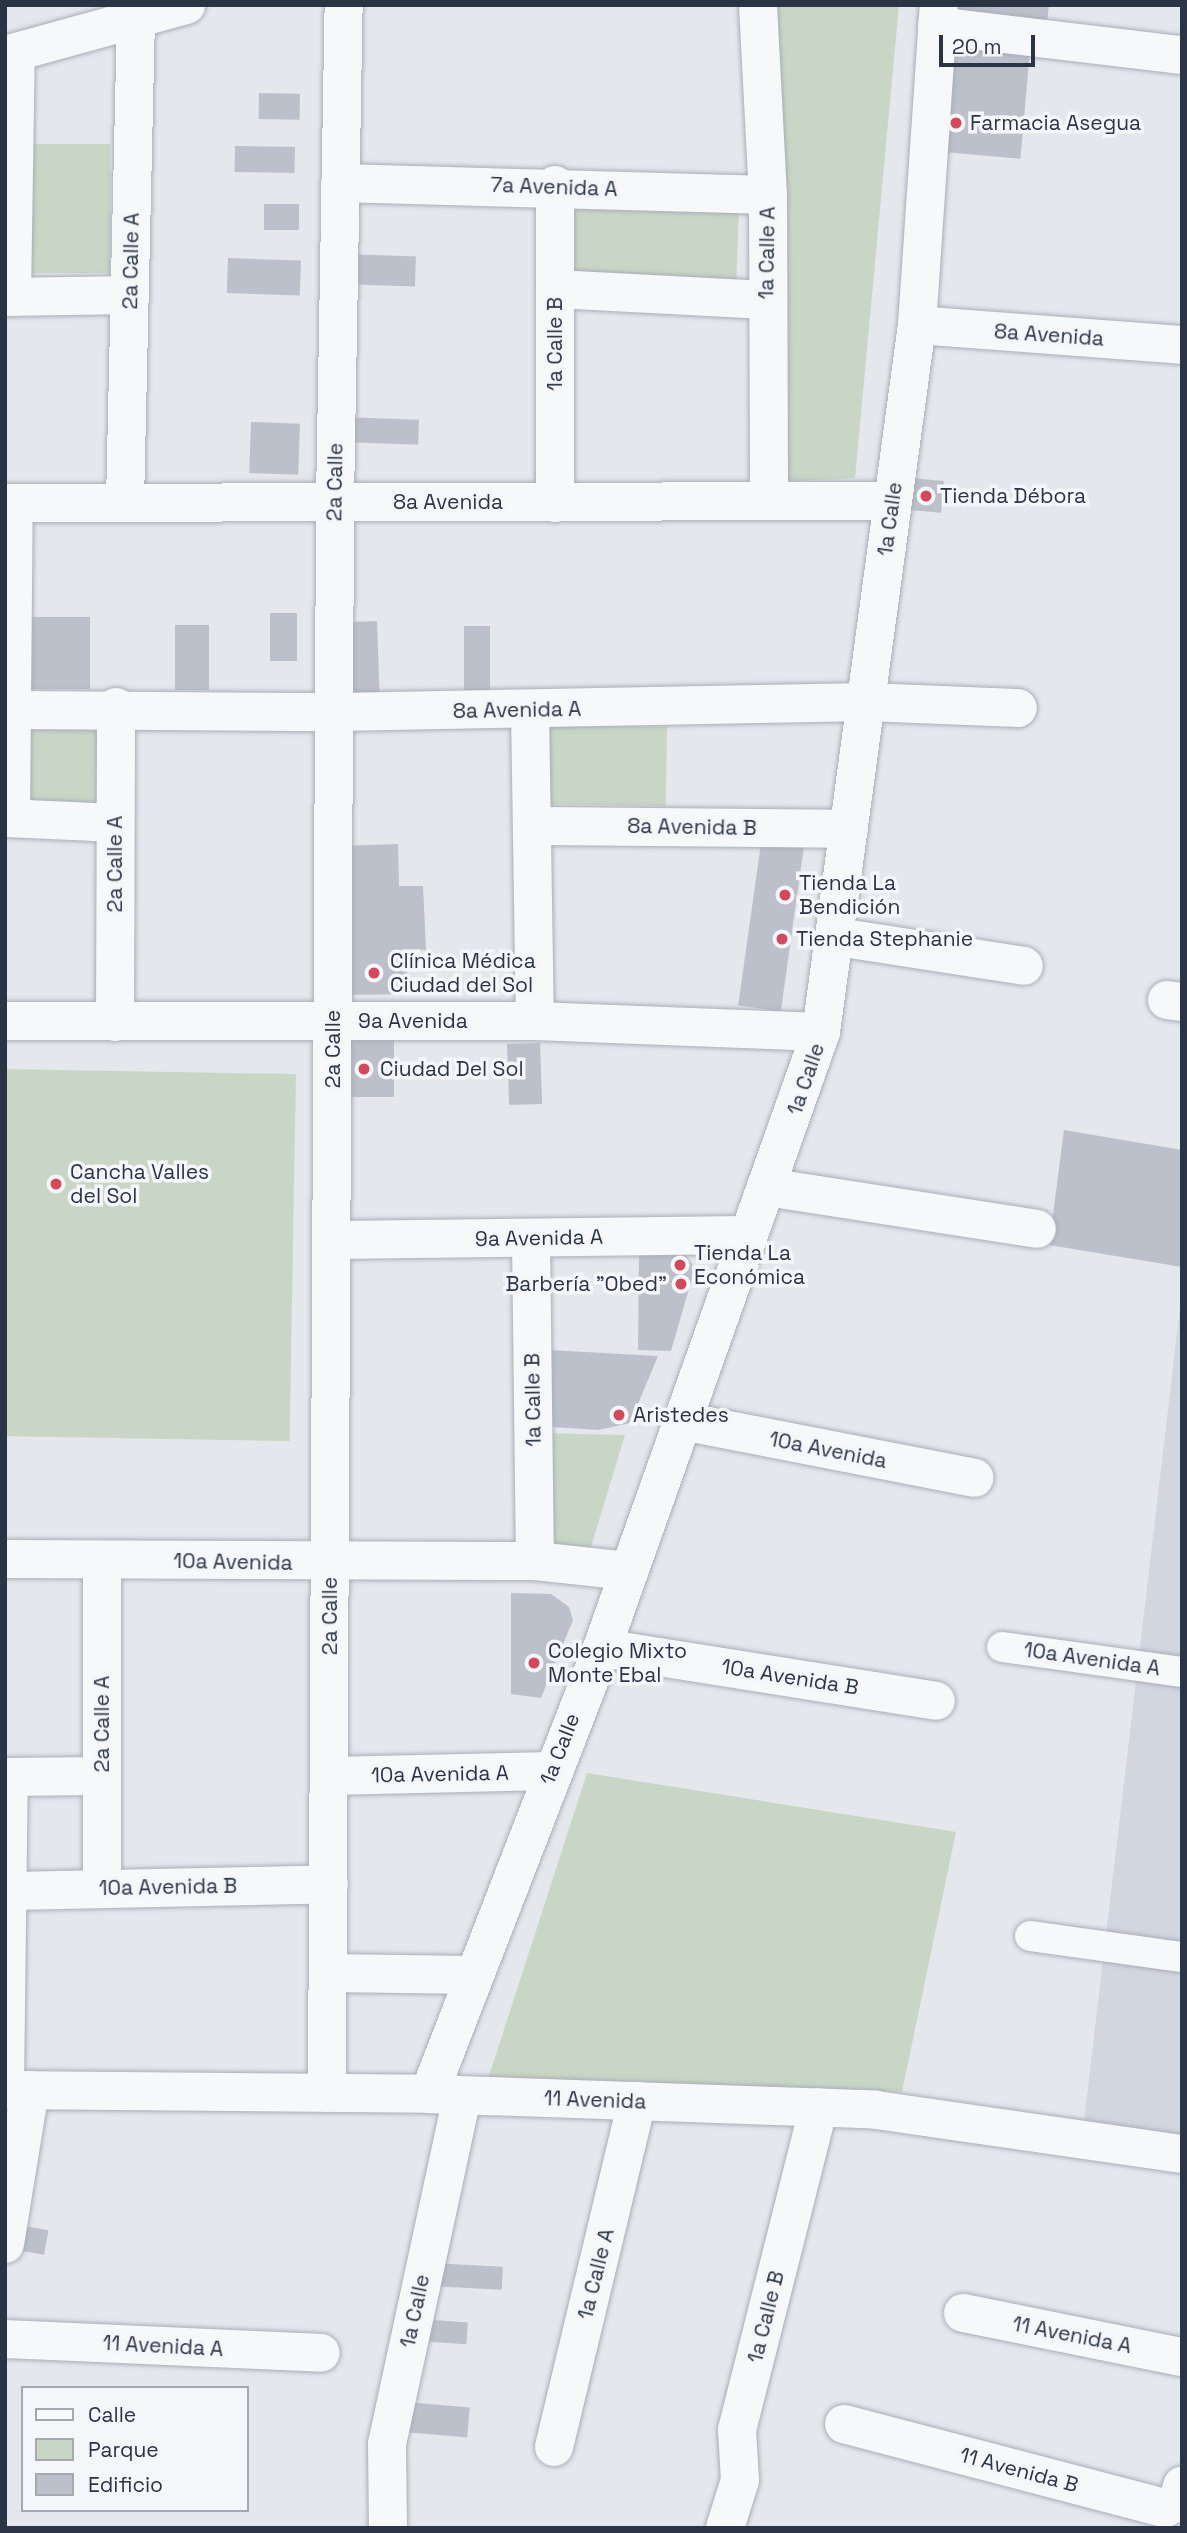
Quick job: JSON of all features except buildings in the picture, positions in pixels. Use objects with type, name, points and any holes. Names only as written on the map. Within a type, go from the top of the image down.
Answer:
[{"type":"street","points":[[130,295],[9,297],[11,54],[186,5]]},
{"type":"street","name":"2a Calle","points":[[327,2093],[335,501],[344,5]]},
{"type":"street","name":"1a Calle A","points":[[758,5],[768,195],[766,300],[769,500]]},
{"type":"street","points":[[938,15],[1182,55]]},
{"type":"street","name":"1a Calle","points":[[388,2528],[387,2444],[446,2095],[474,1975],[602,1648],[746,1235],[766,1187],[821,1032],[837,937],[890,501],[916,325],[938,15]]},
{"type":"street","name":"2a Calle A","points":[[125,502],[136,19]]},
{"type":"street","name":"7a Avenida A","points":[[340,183],[555,185],[768,195]]},
{"type":"street","name":"1a Calle B","points":[[555,185],[555,503]]},
{"type":"street","points":[[555,289],[766,300]]},
{"type":"street","name":"8a Avenida","points":[[916,325],[1182,345]]},
{"type":"street","name":"8a Avenida","points":[[10,503],[890,501]]},
{"type":"street","points":[[10,503],[15,710],[8,818],[114,823]]},
{"type":"street","name":"8a Avenida A","points":[[15,710],[116,706],[336,712],[867,702],[1018,708]]},
{"type":"street","name":"2a Calle A","points":[[115,1022],[116,706]]},
{"type":"street","points":[[530,710],[534,826],[535,1021]]},
{"type":"street","name":"8a Avenida B","points":[[534,826],[849,829]]},
{"type":"street","points":[[837,937],[1024,966]]},
{"type":"street","name":"9a Avenida","points":[[5,1021],[535,1021],[821,1032]]},
{"type":"street","points":[[766,1187],[1037,1229]]},
{"type":"street","name":"9a Avenida A","points":[[332,1240],[746,1235]]},
{"type":"street","name":"1a Calle B","points":[[531,1239],[535,1562]]},
{"type":"street","name":"10a Avenida","points":[[682,1421],[975,1478]]},
{"type":"street","name":"10a Avenida","points":[[5,1559],[330,1563],[535,1562],[628,1571]]},
{"type":"street","name":"2a Calle A","points":[[102,1560],[102,1889]]},
{"type":"street","name":"10a Avenida A","points":[[1002,1647],[1182,1672]]},
{"type":"street","name":"10a Avenida B","points":[[602,1648],[936,1701]]},
{"type":"street","name":"10a Avenida A","points":[[329,1776],[552,1771]]},
{"type":"street","points":[[5,2244],[13,2089],[7,1777],[102,1776]]},
{"type":"street","name":"10a Avenida B","points":[[8,1891],[329,1884]]},
{"type":"street","points":[[1030,1936],[1182,1958]]},
{"type":"street","points":[[328,1973],[474,1975]]},
{"type":"street","name":"11 Avenida","points":[[13,2089],[446,2095],[820,2107],[1182,2154]]},
{"type":"street","name":"1a Calle A","points":[[554,2447],[637,2101]]},
{"type":"street","name":"1a Calle B","points":[[725,2528],[740,2480],[737,2430],[820,2107]]},
{"type":"street","name":"11 Avenida A","points":[[963,2313],[1182,2357]]},
{"type":"street","name":"11 Avenida A","points":[[5,2339],[321,2353]]},
{"type":"street","name":"11 Avenida B","points":[[844,2424],[1165,2508],[1178,2501],[1182,2486]]},
{"type":"shaded area","points":[[1182,1291],[1182,2166],[1081,2147]]},
{"type":"green space","points":[[774,5],[899,5],[855,478],[768,482]]},
{"type":"green space","points":[[16,144],[110,144],[110,273],[16,273]]},
{"type":"green space","points":[[574,203],[739,209],[736,288],[571,282]]},
{"type":"green space","points":[[6,716],[97,716],[97,804],[6,804]]},
{"type":"green space","points":[[549,725],[667,727],[666,806],[548,804]]},
{"type":"green space","points":[[5,1069],[296,1074],[290,1441],[5,1436]]},
{"type":"green space","points":[[537,1433],[625,1435],[587,1560],[539,1557]]},
{"type":"green space","points":[[587,1773],[956,1832],[902,2092],[488,2079]]},
{"type":"place","name":"Farmacia Asegua","points":[[956,123]]},
{"type":"place","name":"Tienda Débora","points":[[926,496]]},
{"type":"place","name":"Tienda La Bendición","points":[[785,895]]},
{"type":"place","name":"Tienda Stephanie","points":[[782,939]]},
{"type":"place","name":"Clínica Médica Ciudad del Sol","points":[[374,973]]},
{"type":"place","name":"Ciudad Del Sol","points":[[364,1069]]},
{"type":"place","name":"Cancha Valles del Sol","points":[[56,1184]]},
{"type":"place","name":"Tienda La Económica","points":[[680,1265]]},
{"type":"place","name":"Barbería \"Obed\"","points":[[681,1284]]},
{"type":"place","name":"Aristedes","points":[[619,1415]]},
{"type":"place","name":"Colegio Mixto Monte Ebal","points":[[534,1663]]}]
